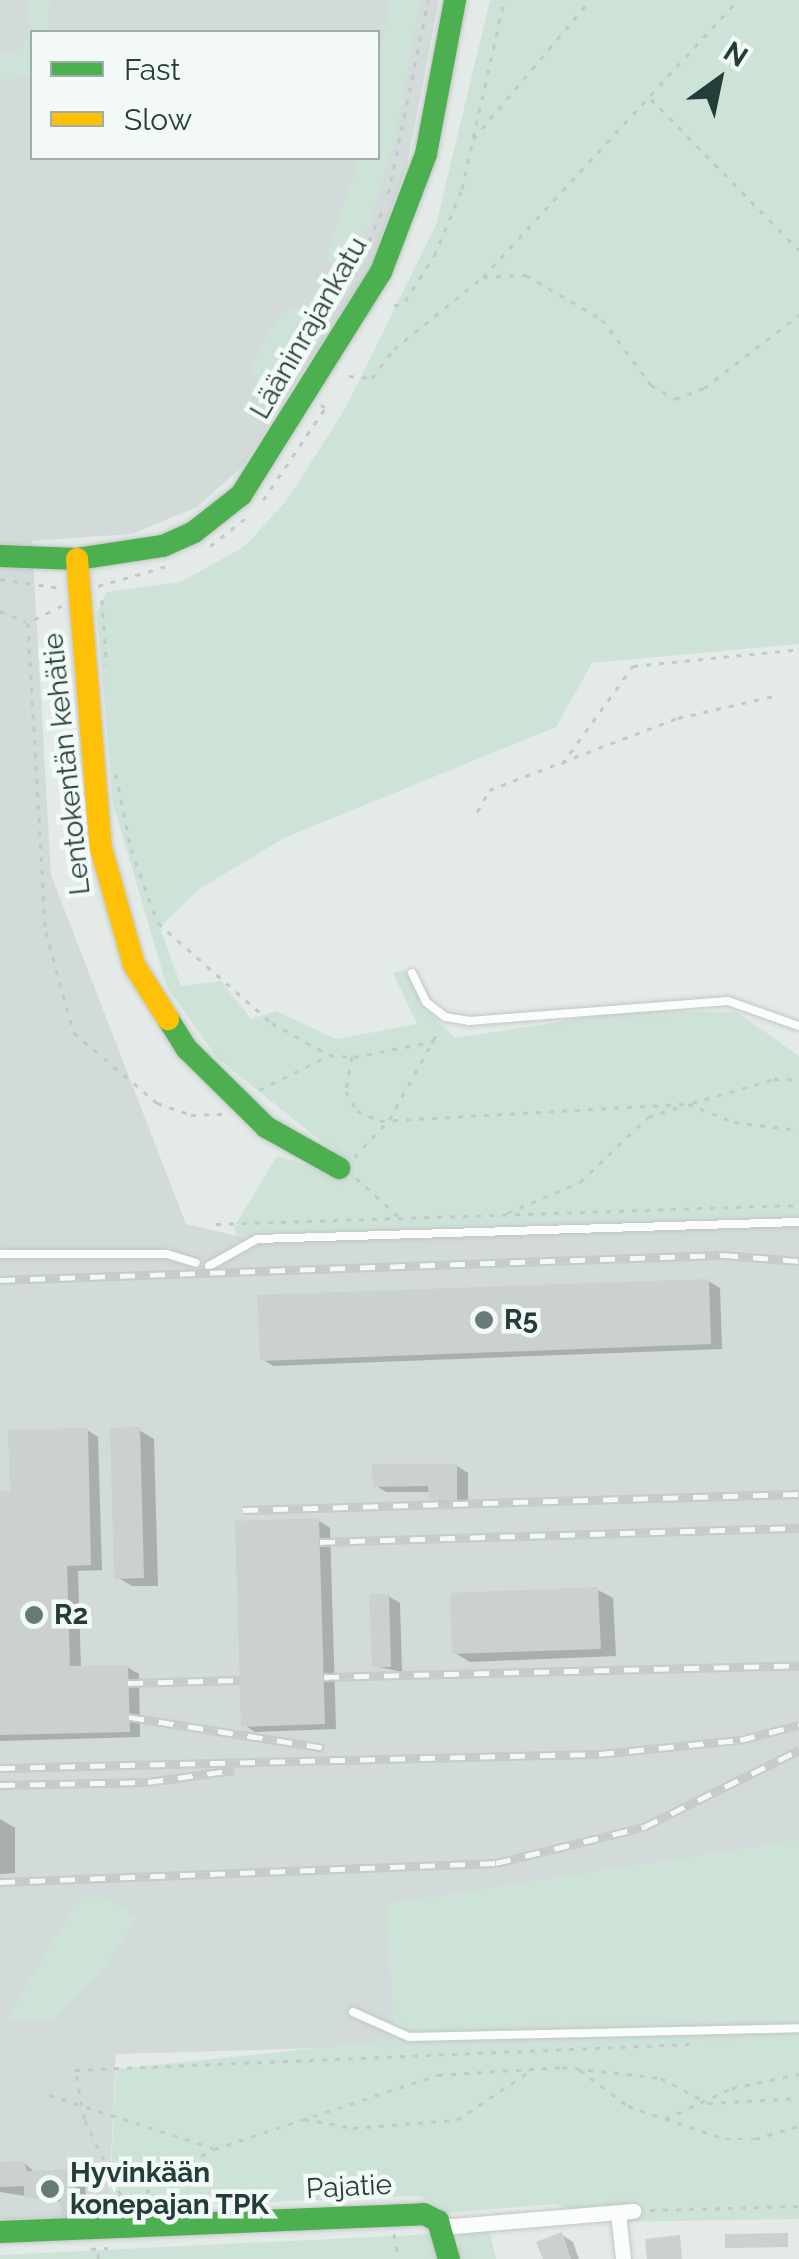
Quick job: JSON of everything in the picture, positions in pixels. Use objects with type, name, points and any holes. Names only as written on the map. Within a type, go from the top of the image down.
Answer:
[{"type":"street","name":"Lääninrajankatu","points":[[0,556],[77,559],[163,546],[218,516],[258,474],[375,285],[406,212],[426,154],[455,0]]},
{"type":"street","name":"Lentokentän kehätie","points":[[77,559],[87,590],[100,848],[116,919],[157,1010],[246,1107],[339,1168]]},
{"type":"street","name":"Pajatie","points":[[0,2232],[416,2213],[431,2216],[440,2228],[626,2212]]},
{"type":"street","points":[[623,2259],[626,2212]]},
{"type":"street","points":[[440,2228],[449,2259]]},
{"type":"lane","points":[[412,973],[426,1002],[444,1017],[470,1021],[728,1002],[799,1026]]},
{"type":"lane","points":[[209,1266],[257,1239],[799,1222]]},
{"type":"lane","points":[[0,1254],[167,1254],[196,1263]]},
{"type":"lane","points":[[353,2012],[409,2037],[799,2028]]},
{"type":"path","points":[[350,284],[388,197],[428,0]]},
{"type":"path","points":[[394,306],[405,302],[434,256],[462,189],[504,0]]},
{"type":"path","points":[[473,140],[590,0]]},
{"type":"path","points":[[349,376],[372,378],[394,348],[483,278],[738,0]]},
{"type":"path","points":[[650,98],[799,250]]},
{"type":"path","points":[[483,278],[526,276],[602,320],[651,385],[674,399],[704,388],[799,315]]},
{"type":"path","points":[[204,550],[242,524],[271,490],[325,408],[308,397]]},
{"type":"path","points":[[28,623],[87,590],[174,562]]},
{"type":"path","points":[[0,579],[87,590]]},
{"type":"path","points":[[87,590],[108,679]]},
{"type":"path","points":[[0,611],[28,623]]},
{"type":"path","points":[[28,623],[46,932],[74,1033],[158,1103],[191,1115],[246,1107],[329,1055]]},
{"type":"path","points":[[562,764],[633,666],[799,649]]},
{"type":"path","points":[[477,812],[489,790],[678,718],[774,696]]},
{"type":"path","points":[[112,761],[130,849],[158,924],[272,1023],[329,1055],[352,1057],[436,1040]]},
{"type":"path","points":[[400,1218],[339,1168],[389,1120],[436,1040],[444,1017]]},
{"type":"path","points":[[352,1057],[346,1090],[356,1111],[389,1120],[688,1104],[734,1122],[799,1130]]},
{"type":"path","points":[[501,1215],[580,1182],[648,1117],[774,1079],[799,1080]]},
{"type":"path","points":[[216,1224],[799,1205]]},
{"type":"path","points":[[700,2044],[75,2070],[82,2107],[130,2218],[155,2180],[214,2148],[438,2075],[578,2069],[661,2078],[703,2100],[799,2098]]},
{"type":"path","points":[[302,2118],[354,2128],[457,2120],[533,2069]]},
{"type":"path","points":[[578,2069],[628,2106],[725,2139],[754,2139],[799,2126]]},
{"type":"path","points":[[664,2120],[703,2100],[799,2074]]},
{"type":"path","points":[[48,2095],[214,2148]]},
{"type":"path","points":[[626,2212],[799,2206]]},
{"type":"path","points":[[394,2232],[399,2259]]},
{"type":"path","points":[[98,2249],[98,2259]]},
{"type":"shaded area","points":[[0,0],[439,0],[407,166],[369,269],[242,467],[197,507],[132,534],[32,541],[51,875],[186,1224],[237,1236],[799,1216],[799,2034],[116,2054],[108,2215],[0,2220]]},
{"type":"green space","points":[[28,0],[50,0],[48,30],[30,32]]},
{"type":"green space","points":[[390,0],[420,0],[396,136],[367,231],[343,281],[326,256],[358,160],[380,160],[380,58]]},
{"type":"green space","points":[[490,0],[799,0],[799,644],[592,663],[556,727],[284,838],[198,890],[160,927],[181,986],[221,981],[251,1019],[276,1011],[336,1039],[417,1024],[393,973],[404,969],[428,1011],[455,1038],[628,1011],[737,1012],[799,1056],[799,1216],[237,1236],[234,1227],[277,1156],[338,1174],[350,1164],[217,1058],[167,987],[113,804],[97,613],[106,592],[181,582],[245,546],[287,500],[345,409],[436,225]]},
{"type":"green space","points":[[30,32],[30,76],[0,80],[0,55],[19,51]]},
{"type":"green space","points":[[297,305],[320,316],[270,396],[249,369],[279,315]]},
{"type":"green space","points":[[799,1840],[799,2219],[612,2222],[555,2204],[446,2213],[421,2196],[109,2208],[116,2069],[395,2040],[386,1904]]},
{"type":"green space","points":[[81,1896],[107,1897],[136,1918],[102,1972],[51,2020],[6,2019]]},
{"type":"green space","points":[[488,2225],[496,2259],[459,2259],[459,2236]]},
{"type":"green space","points":[[434,2234],[442,2259],[0,2259],[0,2255]]},
{"type":"building","name":"R5","points":[[709,1279],[711,1344],[260,1361],[257,1295]]},
{"type":"building","points":[[140,1427],[144,1578],[114,1579],[110,1428]]},
{"type":"building","name":"R2","points":[[88,1428],[91,1565],[67,1566],[70,1666],[128,1665],[130,1732],[0,1735],[0,1491],[10,1491],[8,1430]]},
{"type":"building","points":[[372,1464],[457,1464],[457,1500],[429,1500],[428,1486],[373,1487]]},
{"type":"building","points":[[319,1518],[325,1724],[241,1727],[235,1521]]},
{"type":"building","points":[[598,1587],[601,1649],[452,1654],[450,1593]]},
{"type":"building","points":[[369,1594],[389,1594],[391,1667],[372,1667]]},
{"type":"building","name":"Hyvinkään konepajan TPK","points":[[24,2161],[27,2171],[75,2169],[76,2199],[85,2198],[85,2215],[61,2216],[60,2197],[24,2198],[24,2186],[0,2187],[0,2162]]},
{"type":"building","points":[[562,2232],[571,2259],[543,2259],[536,2242]]},
{"type":"building","points":[[788,2233],[788,2247],[725,2248],[725,2234]]},
{"type":"building","points":[[680,2235],[682,2259],[647,2259],[645,2239]]},
{"type":"railway","points":[[0,1280],[723,1255],[799,1261]]},
{"type":"railway","points":[[243,1510],[799,1494]]},
{"type":"railway","points":[[320,1542],[799,1528]]},
{"type":"railway","points":[[324,1677],[799,1665]]},
{"type":"railway","points":[[128,1683],[240,1680]]},
{"type":"railway","points":[[129,1717],[324,1748]]},
{"type":"railway","points":[[0,1768],[599,1754],[740,1740],[799,1725]]},
{"type":"railway","points":[[0,1882],[496,1863],[644,1827],[799,1750]]},
{"type":"railway","points":[[0,1785],[148,1782],[234,1770]]},
{"type":"traffic: fast","points":[[0,556],[77,559],[163,546],[194,532],[241,495],[381,272],[426,154],[455,0]]},
{"type":"traffic: fast","points":[[168,1019],[187,1049],[266,1127],[339,1168]]},
{"type":"traffic: fast","points":[[0,2232],[424,2214],[438,2221],[449,2259]]},
{"type":"traffic: slow","points":[[77,559],[101,848],[134,965],[168,1019]]},
{"type":"place","name":"R5","points":[[484,1320]]},
{"type":"place","name":"R2","points":[[34,1615]]},
{"type":"place","name":"Hyvinkään konepajan TPK","points":[[50,2189]]}]
